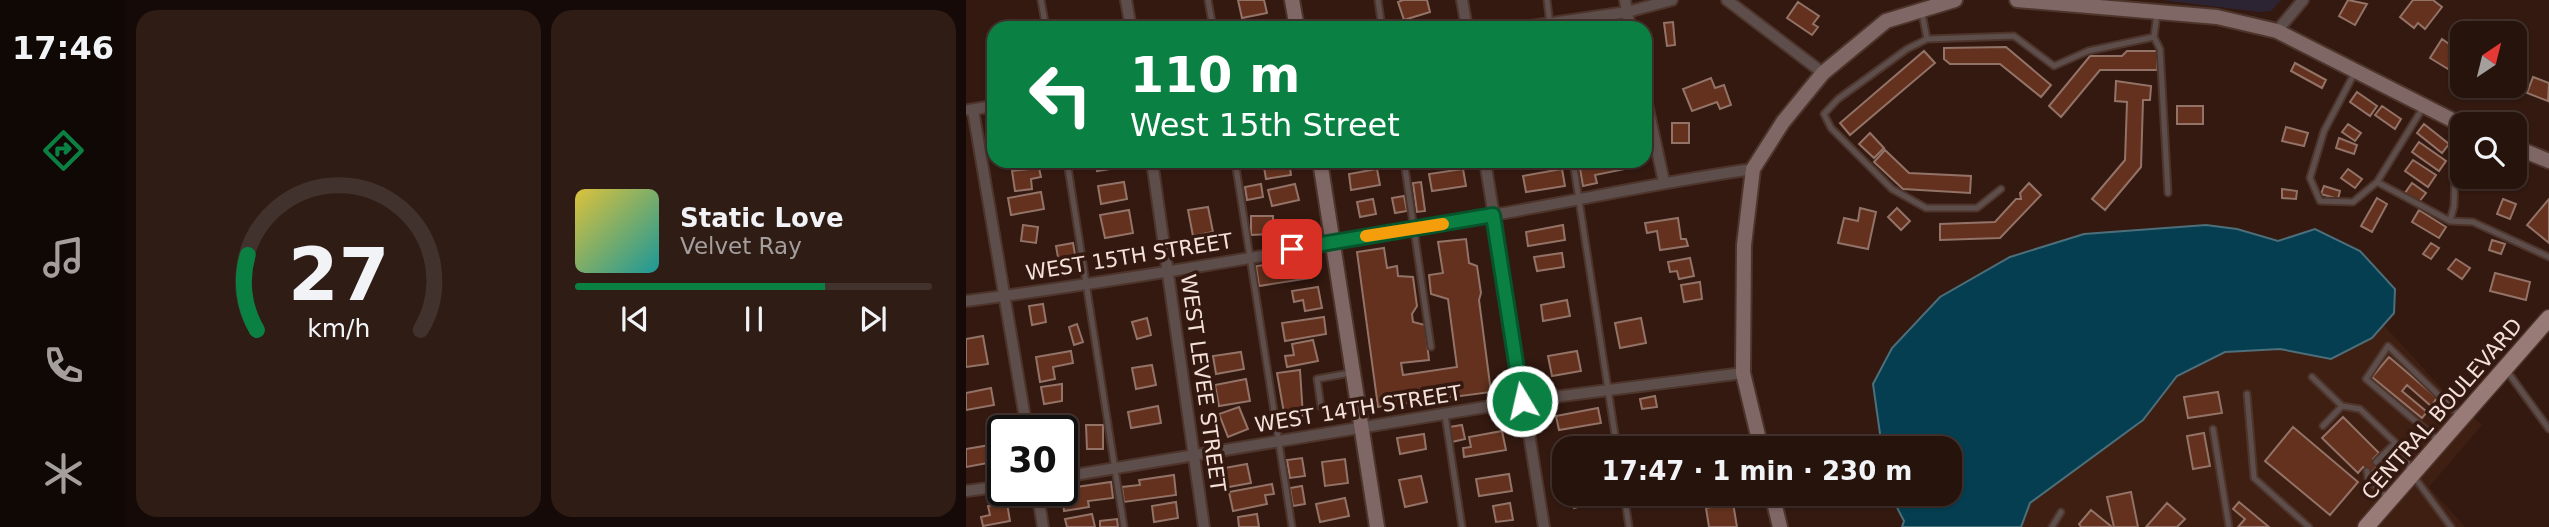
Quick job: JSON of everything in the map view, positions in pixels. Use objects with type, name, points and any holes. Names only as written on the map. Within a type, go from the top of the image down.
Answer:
[{"type":"main road","name":"CENTRAL BOULEVARD","points":[[2366,527],[2549,318]]},
{"type":"street","points":[[1126,0],[1130,21]]},
{"type":"street","points":[[1292,0],[1296,21]]},
{"type":"street","points":[[1462,0],[1466,21]]},
{"type":"street","points":[[1625,0],[1629,21]]},
{"type":"street","points":[[1578,21],[1672,0]]},
{"type":"street","points":[[1727,0],[1822,73]]},
{"type":"street","points":[[1758,436],[1743,373],[1744,245],[1753,169],[1783,122],[1822,73],[1886,21],[1955,0]]},
{"type":"street","points":[[2017,0],[2148,6],[2217,17],[2277,31],[2450,119]]},
{"type":"street","points":[[2277,31],[2303,0]]},
{"type":"street","points":[[987,107],[969,110],[1024,415]]},
{"type":"street","points":[[1652,127],[1664,182]]},
{"type":"street","points":[[2527,150],[2548,158]]},
{"type":"street","name":"WEST LEVEE STREET","points":[[1153,168],[1205,527]]},
{"type":"street","points":[[1321,168],[1335,242],[1377,527]]},
{"type":"street","points":[[1486,168],[1544,527]]},
{"type":"street","name":"WEST 15TH STREET","points":[[966,301],[1168,272],[1664,182],[1753,169]]},
{"type":"street","name":"WEST 14TH STREET","points":[[1078,475],[1522,401],[1743,373]]},
{"type":"street","points":[[966,491],[987,488]]},
{"type":"street","points":[[1039,506],[1042,527]]},
{"type":"street","points":[[1775,506],[1780,527]]},
{"type":"lane","points":[[1041,0],[1045,21]]},
{"type":"lane","points":[[1208,0],[1212,21]]},
{"type":"lane","points":[[1378,0],[1381,21]]},
{"type":"lane","points":[[1548,0],[1550,21]]},
{"type":"lane","points":[[2148,6],[2154,37],[2160,49],[2168,194]]},
{"type":"lane","points":[[1921,10],[1927,39]]},
{"type":"lane","points":[[2001,189],[1985,205],[1977,208],[1926,208],[1892,189],[1826,120],[1824,114],[1838,99],[1907,49],[1927,39],[2014,36],[2054,66],[2088,51],[2154,37]]},
{"type":"lane","points":[[2356,71],[2324,131],[2310,178],[2320,201],[2353,202],[2377,182],[2424,106]]},
{"type":"lane","points":[[1068,168],[1124,527]]},
{"type":"lane","points":[[1236,168],[1292,527]]},
{"type":"lane","points":[[1405,168],[1431,347]]},
{"type":"lane","points":[[1574,168],[1615,436]]},
{"type":"lane","points":[[2377,182],[2450,221],[2473,222],[2549,257]]},
{"type":"lane","points":[[2450,221],[2454,189]]},
{"type":"lane","points":[[2440,442],[2366,379],[2388,346],[2462,417]]},
{"type":"lane","points":[[2505,368],[2549,429]]},
{"type":"lane","points":[[1321,407],[1317,379],[1353,373]]},
{"type":"lane","points":[[2312,377],[2342,406],[2360,409],[2402,449],[2412,474],[2451,527]]},
{"type":"lane","points":[[2247,394],[2254,478],[2309,527]]},
{"type":"lane","points":[[2323,426],[2342,406]]},
{"type":"lane","points":[[1445,415],[1462,527]]},
{"type":"lane","points":[[2213,429],[2229,527]]},
{"type":"lane","points":[[2376,462],[2395,443]]},
{"type":"lane","points":[[2367,471],[2368,479],[2389,500]]},
{"type":"lane","points":[[1626,506],[1629,527]]},
{"type":"lane","points":[[2052,527],[2062,512]]},
{"type":"lane","points":[[2440,527],[2445,521]]},
{"type":"shaded area","points":[[2162,0],[2281,0],[2271,11],[2259,12]]},
{"type":"shaded area","points":[[2381,322],[2447,394],[2482,425],[2429,487],[2465,527],[2021,527],[2030,503],[2143,420],[2177,376],[2225,352],[2280,349],[2331,359]]},
{"type":"water","points":[[2206,225],[2237,229],[2278,241],[2315,229],[2360,251],[2395,289],[2394,313],[2372,338],[2331,359],[2280,349],[2225,352],[2177,376],[2143,420],[2030,503],[2021,527],[1902,527],[1904,521],[1896,506],[1962,506],[1962,436],[1880,436],[1873,384],[1892,348],[1940,297],[2010,257],[2084,234]]},
{"type":"building","points":[[1238,0],[1264,0],[1267,13],[1242,18]]},
{"type":"building","points":[[1427,0],[1430,12],[1404,20],[1398,2]]},
{"type":"building","points":[[2348,0],[2367,4],[2355,25],[2339,16]]},
{"type":"building","points":[[2413,0],[2433,0],[2442,7],[2425,29],[2418,23],[2414,28],[2400,17]]},
{"type":"building","points":[[1798,2],[1819,16],[1813,24],[1818,27],[1812,35],[1787,18]]},
{"type":"building","points":[[1673,22],[1675,45],[1667,46],[1664,23]]},
{"type":"building","points":[[2442,39],[2450,45],[2448,69],[2430,58]]},
{"type":"building","points":[[2006,47],[2051,85],[2041,97],[2000,64],[1950,64],[1944,59],[1944,48]]},
{"type":"building","points":[[1924,51],[1935,63],[1850,135],[1840,123]]},
{"type":"building","points":[[2127,51],[2157,51],[2157,70],[2100,70],[2061,117],[2049,106],[2090,56],[2122,56]]},
{"type":"building","points":[[2295,63],[2326,80],[2322,88],[2291,71]]},
{"type":"building","points":[[2533,77],[2549,83],[2548,101],[2527,93]]},
{"type":"building","points":[[1711,78],[1715,88],[1724,85],[1731,105],[1720,109],[1717,102],[1692,111],[1683,89]]},
{"type":"building","points":[[2116,81],[2151,86],[2150,100],[2143,100],[2141,167],[2105,210],[2092,199],[2125,160],[2127,102],[2115,101]]},
{"type":"building","points":[[2357,92],[2377,106],[2370,116],[2350,102]]},
{"type":"building","points":[[2177,106],[2203,106],[2203,124],[2177,124]]},
{"type":"building","points":[[2382,106],[2401,119],[2395,129],[2375,115]]},
{"type":"building","points":[[1672,123],[1689,123],[1689,143],[1672,143]]},
{"type":"building","points":[[2348,124],[2361,133],[2355,141],[2342,132]]},
{"type":"building","points":[[2424,124],[2449,144],[2442,153],[2417,133]]},
{"type":"building","points":[[2286,127],[2308,133],[2304,146],[2282,141]]},
{"type":"building","points":[[1870,133],[1884,148],[1874,158],[1859,144]]},
{"type":"building","points":[[2339,138],[2357,145],[2354,154],[2336,148]]},
{"type":"building","points":[[2419,142],[2446,161],[2439,171],[2412,152]]},
{"type":"building","points":[[1885,150],[1909,173],[1971,176],[1970,193],[1903,189],[1874,162]]},
{"type":"building","points":[[2413,160],[2436,175],[2428,187],[2405,171]]},
{"type":"building","points":[[1039,168],[1041,177],[1031,179],[1032,189],[1015,191],[1012,171]]},
{"type":"building","points":[[1264,168],[1290,168],[1291,175],[1266,179]]},
{"type":"building","points":[[1580,168],[1630,168],[1595,175],[1597,183],[1583,186]]},
{"type":"building","points":[[1377,169],[1380,185],[1351,190],[1349,174]]},
{"type":"building","points":[[1463,169],[1466,186],[1432,191],[1429,174]]},
{"type":"building","points":[[1562,169],[1565,186],[1526,192],[1523,176]]},
{"type":"building","points":[[2348,169],[2362,179],[2355,188],[2341,178]]},
{"type":"building","points":[[1124,182],[1127,199],[1101,204],[1098,186]]},
{"type":"building","points":[[1421,182],[1425,211],[1417,212],[1413,183]]},
{"type":"building","points":[[2029,183],[2041,195],[2000,238],[1940,240],[1940,224],[1995,222],[2016,199],[2021,199],[2020,193]]},
{"type":"building","points":[[2412,183],[2426,193],[2419,202],[2405,193]]},
{"type":"building","points":[[1261,184],[1263,197],[1247,200],[1245,187]]},
{"type":"building","points":[[1295,184],[1299,200],[1272,206],[1268,190]]},
{"type":"building","points":[[2324,186],[2340,191],[2338,199],[2321,194]]},
{"type":"building","points":[[2282,189],[2297,191],[2296,199],[2282,198]]},
{"type":"building","points":[[1041,192],[1044,209],[1011,215],[1008,198]]},
{"type":"building","points":[[1404,196],[1407,211],[1395,213],[1392,198]]},
{"type":"building","points":[[2377,198],[2387,204],[2372,232],[2361,226]]},
{"type":"building","points":[[1373,199],[1376,214],[1360,217],[1357,202]]},
{"type":"building","points":[[2503,199],[2516,204],[2510,219],[2497,214]]},
{"type":"building","points":[[2549,199],[2549,243],[2527,225]]},
{"type":"building","points":[[1208,207],[1213,232],[1193,236],[1188,210]]},
{"type":"building","points":[[1860,208],[1876,212],[1868,249],[1838,243],[1844,218],[1858,221]]},
{"type":"building","points":[[1897,208],[1910,221],[1901,230],[1888,217]]},
{"type":"building","points":[[1129,210],[1133,233],[1105,238],[1100,215]]},
{"type":"building","points":[[2419,210],[2446,227],[2439,238],[2412,222]]},
{"type":"building","points":[[1251,216],[1273,216],[1273,234],[1251,235]]},
{"type":"building","points":[[1678,218],[1681,239],[1686,239],[1688,246],[1660,250],[1657,231],[1647,233],[1645,223]]},
{"type":"building","points":[[1023,225],[1038,227],[1036,243],[1021,241]]},
{"type":"building","points":[[1563,225],[1565,240],[1528,246],[1526,232]]},
{"type":"building","points":[[1466,239],[1469,263],[1477,266],[1491,392],[1378,407],[1357,252],[1384,248],[1387,268],[1397,266],[1398,276],[1413,277],[1417,306],[1412,314],[1413,322],[1425,325],[1429,360],[1401,363],[1403,375],[1457,367],[1448,299],[1431,294],[1429,275],[1443,273],[1438,242]]},
{"type":"building","points":[[2492,240],[2505,244],[2501,254],[2489,250]]},
{"type":"building","points":[[1073,243],[1076,260],[1059,263],[1056,246]]},
{"type":"building","points":[[2431,243],[2439,248],[2431,259],[2423,254]]},
{"type":"building","points":[[1562,253],[1564,267],[1537,271],[1534,257]]},
{"type":"building","points":[[1690,258],[1694,276],[1679,279],[1677,271],[1670,272],[1668,262]]},
{"type":"building","points":[[2456,259],[2470,268],[2462,279],[2448,269]]},
{"type":"building","points":[[1273,264],[1274,270],[1309,265],[1311,278],[1259,286],[1256,266]]},
{"type":"building","points":[[2495,273],[2530,282],[2526,300],[2490,291]]},
{"type":"building","points":[[1700,282],[1702,299],[1684,302],[1681,285]]},
{"type":"building","points":[[1318,287],[1322,308],[1305,311],[1303,300],[1294,302],[1292,291]]},
{"type":"building","points":[[1567,300],[1570,316],[1543,321],[1541,305]]},
{"type":"building","points":[[1043,304],[1046,322],[1032,325],[1029,306]]},
{"type":"building","points":[[1324,317],[1326,334],[1285,341],[1282,323]]},
{"type":"building","points":[[1147,318],[1151,335],[1137,339],[1132,322]]},
{"type":"building","points":[[1641,318],[1646,343],[1620,348],[1615,323]]},
{"type":"building","points":[[1077,324],[1083,342],[1074,345],[1069,327]]},
{"type":"building","points":[[983,336],[988,364],[966,367],[966,339]]},
{"type":"building","points":[[1313,340],[1318,361],[1287,367],[1285,356],[1294,355],[1292,344]]},
{"type":"building","points":[[1071,351],[1073,363],[1053,367],[1055,379],[1040,382],[1036,357]]},
{"type":"building","points":[[1577,351],[1581,371],[1552,376],[1548,356]]},
{"type":"building","points":[[1241,352],[1244,369],[1216,374],[1213,356]]},
{"type":"building","points":[[2389,357],[2437,398],[2431,406],[2407,385],[2402,391],[2427,412],[2422,418],[2372,377]]},
{"type":"building","points":[[1152,365],[1156,385],[1136,389],[1132,368]]},
{"type":"building","points":[[1300,370],[1303,416],[1285,419],[1277,373]]},
{"type":"building","points":[[1246,379],[1250,401],[1219,406],[1215,385]]},
{"type":"building","points":[[1062,384],[1062,401],[1044,404],[1041,387]]},
{"type":"building","points":[[991,388],[994,405],[966,410],[966,393]]},
{"type":"building","points":[[2218,392],[2222,413],[2188,418],[2184,397]]},
{"type":"building","points":[[1655,396],[1657,407],[1642,409],[1640,399]]},
{"type":"building","points":[[1158,406],[1161,423],[1131,428],[1128,412]]},
{"type":"building","points":[[1239,407],[1248,429],[1228,437],[1219,414]]},
{"type":"building","points":[[1598,408],[1601,423],[1559,430],[1556,416]]},
{"type":"building","points":[[2343,417],[2379,453],[2373,459],[2379,465],[2370,474],[2363,467],[2358,473],[2322,438]]},
{"type":"building","points":[[1086,425],[1103,425],[1103,449],[1087,449]]},
{"type":"building","points":[[1462,425],[1465,439],[1452,442],[1449,427]]},
{"type":"building","points":[[2293,427],[2358,482],[2330,515],[2265,461]]},
{"type":"building","points":[[1502,431],[1506,450],[1464,457],[1463,448],[1471,447],[1469,437]]},
{"type":"building","points":[[2204,433],[2210,466],[2193,469],[2187,436]]},
{"type":"building","points":[[1424,434],[1426,449],[1400,454],[1397,438]]},
{"type":"building","points":[[987,446],[987,463],[966,467],[966,449]]},
{"type":"building","points":[[1302,458],[1305,476],[1290,478],[1287,460]]},
{"type":"building","points":[[1345,459],[1348,483],[1325,486],[1322,462]]},
{"type":"building","points":[[1247,464],[1251,483],[1223,488],[1219,469]]},
{"type":"building","points":[[1509,474],[1512,491],[1479,496],[1476,479]]},
{"type":"building","points":[[1174,475],[1176,495],[1124,502],[1122,487],[1140,485],[1139,480]]},
{"type":"building","points":[[1421,476],[1427,502],[1405,507],[1399,480]]},
{"type":"building","points":[[1111,482],[1113,498],[1088,501],[1089,507],[1064,511],[1064,506],[1078,506],[1078,487]]},
{"type":"building","points":[[1272,484],[1274,494],[1265,495],[1267,504],[1233,511],[1229,492]]},
{"type":"building","points":[[1302,486],[1305,504],[1293,506],[1290,488]]},
{"type":"building","points":[[2131,492],[2138,527],[2114,527],[2107,497]]},
{"type":"building","points":[[1345,498],[1349,516],[1320,522],[1316,504]]},
{"type":"building","points":[[1176,502],[1178,518],[1154,522],[1152,506]]},
{"type":"building","points":[[2239,502],[2269,527],[2238,527],[2245,519],[2233,509]]},
{"type":"building","points":[[1510,503],[1513,520],[1496,522],[1493,506]]},
{"type":"building","points":[[2167,503],[2185,519],[2177,527],[2146,527]]},
{"type":"building","points":[[988,506],[1008,506],[1010,521],[983,526],[981,517],[990,515]]},
{"type":"building","points":[[1734,506],[1737,527],[1709,527],[1706,508]]},
{"type":"building","points":[[2091,510],[2112,527],[2081,527],[2079,524]]},
{"type":"building","points":[[1092,514],[1095,527],[1067,527],[1065,519]]},
{"type":"building","points":[[1257,514],[1259,527],[1239,527],[1238,517]]},
{"type":"building","points":[[1117,519],[1118,527],[1100,527],[1100,521]]},
{"type":"slow traffic","points":[[1366,236],[1443,224]]},
{"type":"route","points":[[1292,249],[1493,215],[1522,401]]}]
